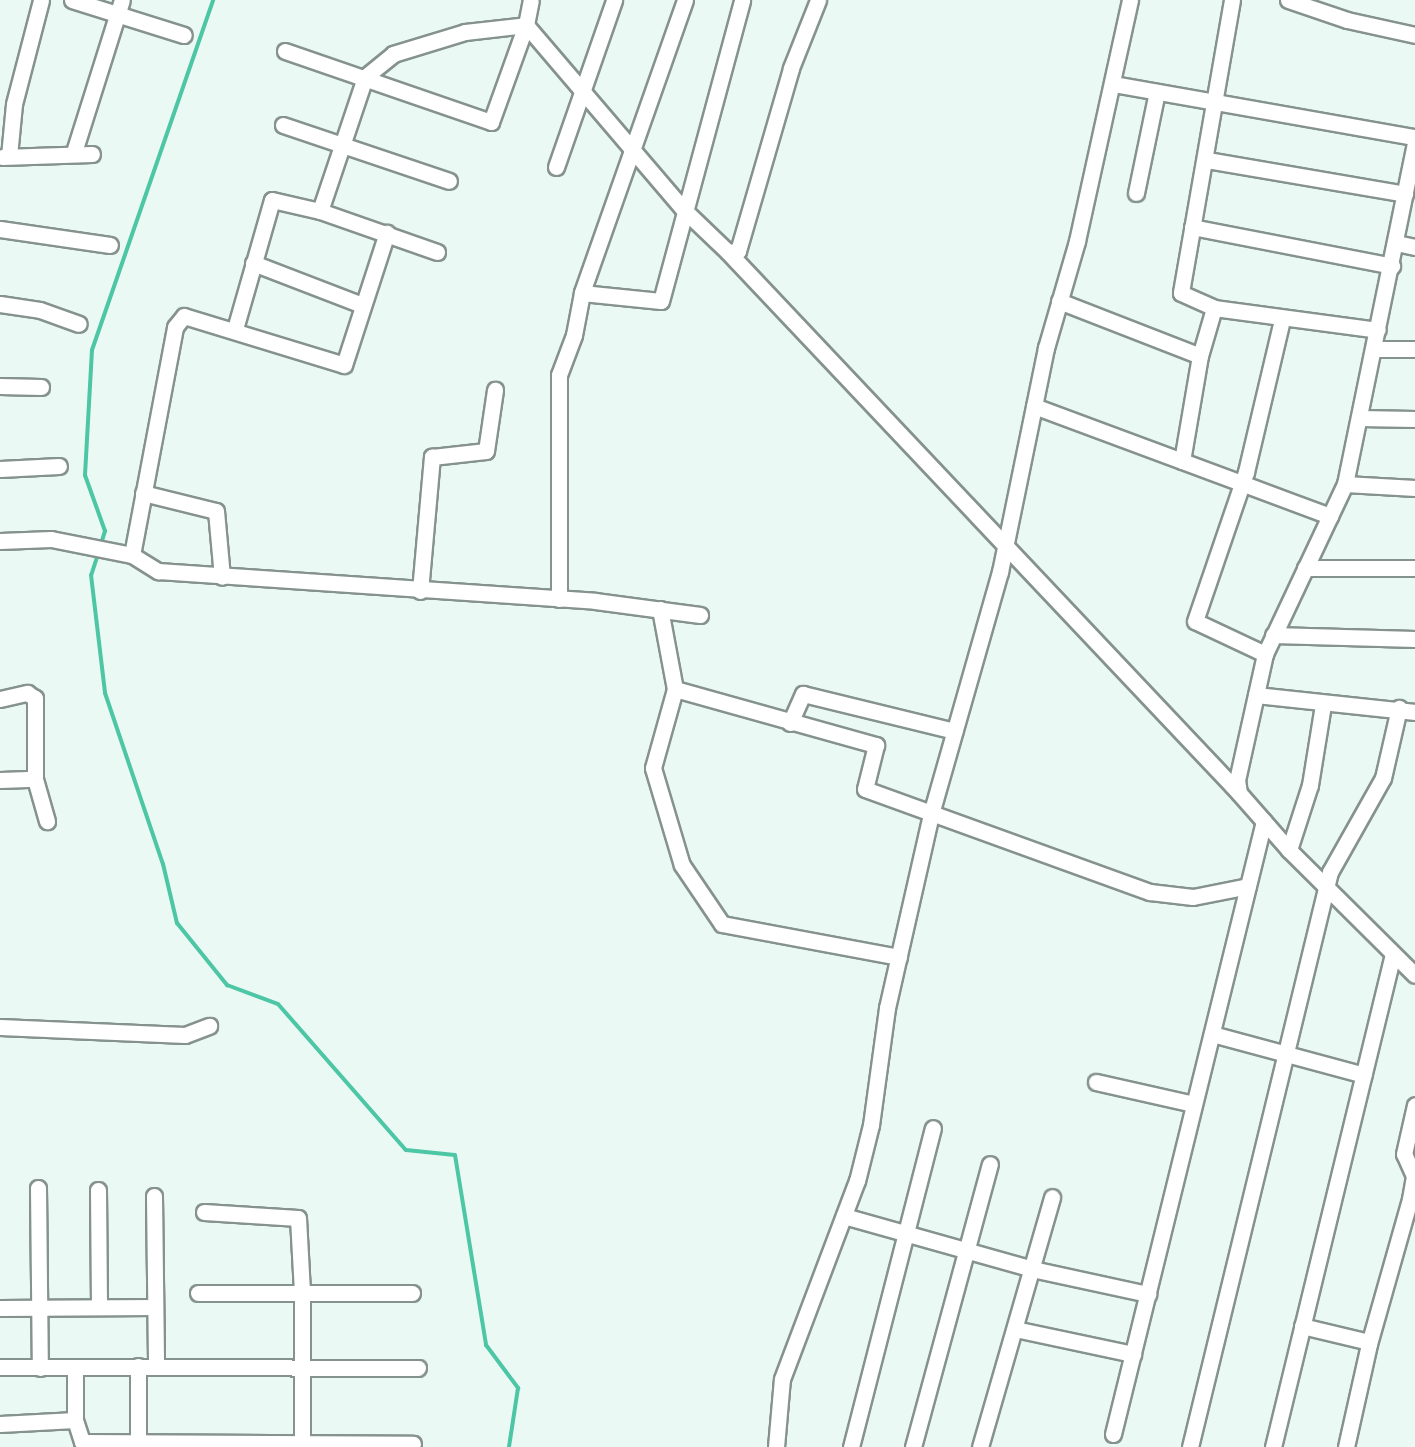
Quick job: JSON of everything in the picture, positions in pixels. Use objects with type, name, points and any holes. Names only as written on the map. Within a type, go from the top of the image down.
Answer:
[{"type":"street","points":[[41,0],[14,104],[5,156],[74,152],[92,154]]},
{"type":"street","points":[[72,0],[184,35]]},
{"type":"street","points":[[74,152],[122,0]]},
{"type":"street","points":[[285,51],[491,122],[526,25],[531,0]]},
{"type":"street","points":[[556,167],[582,88],[616,0]]},
{"type":"street","points":[[559,599],[559,375],[574,335],[582,293],[630,148],[685,0]]},
{"type":"street","points":[[582,293],[661,301],[683,209],[742,0]]},
{"type":"street","points":[[728,252],[738,251],[791,68],[818,0]]},
{"type":"street","points":[[776,1447],[782,1379],[844,1216],[871,1125],[887,1008],[931,814],[1005,546],[1034,406],[1059,301],[1077,241],[1130,0]]},
{"type":"street","points":[[1232,0],[1207,160],[1181,292],[1214,308],[1271,315],[1282,320],[1378,330]]},
{"type":"street","points":[[1288,0],[1347,20],[1415,35]]},
{"type":"street","points":[[320,211],[365,77],[393,54],[465,32],[526,25]]},
{"type":"street","points":[[526,25],[683,209],[728,252],[1239,793],[1289,850],[1415,975]]},
{"type":"street","points":[[1113,84],[1415,137]]},
{"type":"street","points":[[1136,193],[1157,92]]},
{"type":"street","points":[[283,125],[449,181]]},
{"type":"street","points":[[1239,793],[1237,780],[1265,654],[1345,484],[1392,266],[1415,142]]},
{"type":"street","points":[[1207,160],[1405,194]]},
{"type":"street","points":[[235,329],[272,201],[320,211],[387,232],[437,252]]},
{"type":"street","points":[[1192,227],[1392,266]]},
{"type":"street","points":[[0,229],[110,245]]},
{"type":"street","points":[[132,555],[175,327],[184,316],[235,329],[344,365],[387,232]]},
{"type":"street","points":[[1396,243],[1415,247]]},
{"type":"street","points":[[253,264],[362,305]]},
{"type":"street","points":[[1059,301],[1200,356]]},
{"type":"street","points":[[0,304],[40,310],[79,324]]},
{"type":"street","points":[[1182,461],[1200,356],[1214,308]]},
{"type":"street","points":[[1265,654],[1196,621],[1243,483],[1282,320]]},
{"type":"street","points":[[1375,349],[1415,349]]},
{"type":"street","points":[[0,386],[41,387]]},
{"type":"street","points":[[420,591],[432,457],[486,451],[495,390]]},
{"type":"street","points":[[1034,406],[1330,516]]},
{"type":"street","points":[[1359,418],[1415,419]]},
{"type":"street","points":[[0,469],[58,466]]},
{"type":"street","points":[[1345,484],[1415,488]]},
{"type":"street","points":[[143,493],[216,511],[222,577]]},
{"type":"street","points":[[0,541],[51,539],[132,555],[158,571],[559,599],[700,615]]},
{"type":"street","points":[[1305,568],[1415,568]]},
{"type":"street","points":[[660,609],[675,689],[653,768],[682,866],[722,924],[899,957]]},
{"type":"street","points":[[1273,635],[1415,639]]},
{"type":"street","points":[[675,689],[790,723],[876,745],[865,789],[1150,892],[1193,897],[1248,886]]},
{"type":"street","points":[[0,699],[27,693],[35,698],[35,779],[47,821]]},
{"type":"street","points":[[790,723],[803,694],[955,731]]},
{"type":"street","points":[[1256,695],[1323,705],[1399,708],[1415,712]]},
{"type":"street","points":[[1289,850],[1310,785],[1323,705]]},
{"type":"street","points":[[1190,1447],[1329,890],[1330,872],[1383,778],[1399,708]]},
{"type":"street","points":[[0,780],[35,779]]},
{"type":"street","points":[[1113,1434],[1264,821]]},
{"type":"street","points":[[1273,1447],[1393,954]]},
{"type":"street","points":[[0,1027],[185,1035],[208,1026]]},
{"type":"street","points":[[1212,1034],[1288,1052],[1364,1075]]},
{"type":"street","points":[[1095,1082],[1194,1104]]},
{"type":"street","points":[[1346,1447],[1369,1342],[1412,1200],[1414,1176],[1404,1154],[1415,1105]]},
{"type":"street","points":[[851,1447],[933,1128]]},
{"type":"street","points":[[913,1447],[990,1164]]},
{"type":"street","points":[[38,1188],[40,1368]]},
{"type":"street","points":[[98,1190],[99,1307]]},
{"type":"street","points":[[154,1196],[156,1366]]},
{"type":"street","points":[[980,1447],[1053,1197]]},
{"type":"street","points":[[204,1212],[297,1218],[302,1292],[302,1444]]},
{"type":"street","points":[[844,1216],[1032,1269],[1148,1294]]},
{"type":"street","points":[[198,1293],[412,1293]]},
{"type":"street","points":[[0,1308],[39,1310],[154,1307]]},
{"type":"street","points":[[1302,1326],[1369,1342]]},
{"type":"street","points":[[1015,1329],[1133,1354]]},
{"type":"street","points":[[138,1366],[138,1441]]},
{"type":"street","points":[[0,1367],[418,1368]]},
{"type":"street","points":[[75,1368],[75,1420],[82,1444],[138,1441],[371,1446],[412,1444]]},
{"type":"street","points":[[0,1424],[75,1420]]},
{"type":"waterway","points":[[101,544],[105,531],[85,475],[92,350],[213,0]]},
{"type":"waterway","points":[[99,551],[91,575],[105,693],[163,864],[177,923],[227,985],[278,1004],[406,1150],[455,1155],[486,1345],[518,1388],[509,1447]]}]
